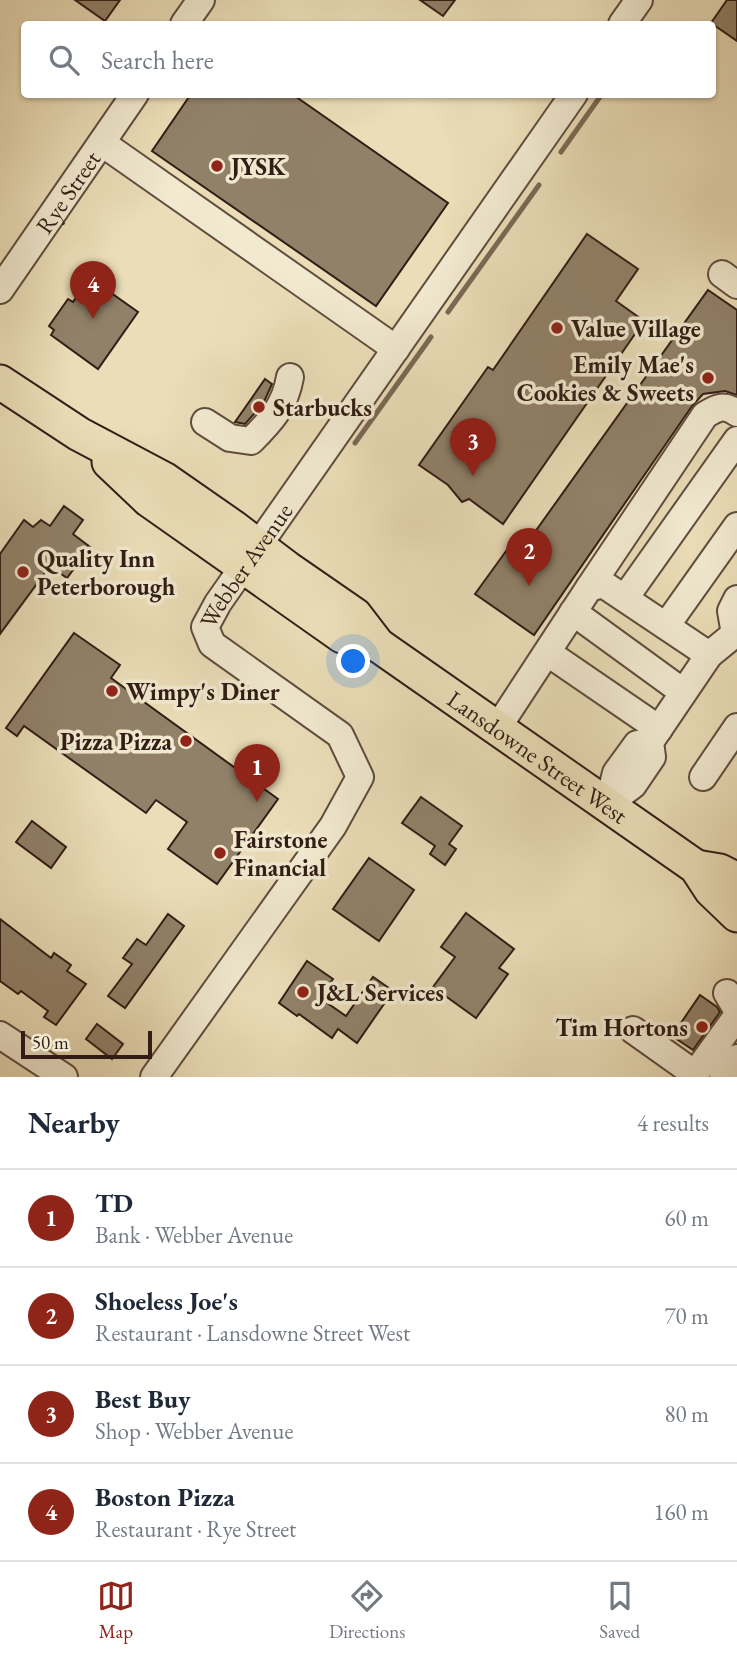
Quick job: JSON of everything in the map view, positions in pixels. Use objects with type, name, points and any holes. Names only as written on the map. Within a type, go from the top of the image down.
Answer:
[{"type":"main road","name":"Lansdowne Street West","points":[[0,382],[79,434],[164,479],[250,556],[355,615],[378,645],[696,867],[712,890],[737,915]]},
{"type":"main road","name":"Lansdowne Street West","points":[[696,867],[720,871],[737,880]]},
{"type":"street","points":[[186,21],[201,0]]},
{"type":"street","points":[[624,21],[639,0]]},
{"type":"street","name":"Rye Street","points":[[0,290],[132,98]]},
{"type":"street","name":"Webber Avenue","points":[[154,1077],[332,826],[360,777],[340,736],[212,644],[205,627],[250,556],[571,98]]},
{"type":"street","points":[[102,143],[397,349]]},
{"type":"street","points":[[205,422],[230,438],[251,441],[270,422],[287,396],[290,377]]},
{"type":"street","points":[[498,727],[705,415],[718,407],[728,407],[737,412]]},
{"type":"street","points":[[625,598],[737,440]]},
{"type":"street","points":[[666,626],[737,526]]},
{"type":"street","points":[[589,588],[603,584],[709,654]]},
{"type":"street","points":[[608,804],[634,785],[652,757],[655,735],[683,692],[709,654],[736,633],[732,611],[737,599]]},
{"type":"street","points":[[573,612],[683,692]]},
{"type":"street","points":[[548,653],[655,735]]},
{"type":"street","points":[[703,777],[737,727]]},
{"type":"street","points":[[633,1030],[695,1074],[734,1007]]},
{"type":"street","points":[[0,1035],[64,1077]]},
{"type":"street","points":[[723,1077],[737,1058]]},
{"type":"building","points":[[75,0],[120,0],[105,21]]},
{"type":"building","points":[[420,0],[455,0],[443,16]]},
{"type":"building","points":[[727,0],[737,0],[737,41],[716,26],[716,21],[712,21]]},
{"type":"building","points":[[188,98],[298,98],[448,203],[376,306],[152,151]]},
{"type":"building","points":[[587,234],[638,269],[616,301],[644,321],[503,524],[469,499],[462,502],[448,485],[419,465],[488,367],[493,370]]},
{"type":"building","points":[[90,278],[138,312],[98,369],[51,335],[54,330],[49,326],[68,299],[73,302]]},
{"type":"building","points":[[708,290],[737,310],[737,395],[725,391],[703,394],[692,406],[534,635],[475,594],[517,536],[527,543]]},
{"type":"building","points":[[265,379],[272,384],[263,404],[245,424],[235,422]]},
{"type":"building","name":"Quality Inn Peterborough","points":[[64,506],[83,520],[73,534],[90,547],[67,578],[50,566],[0,634],[0,554],[24,520],[33,527],[41,520],[50,526]]},
{"type":"building","points":[[74,633],[120,665],[111,678],[278,799],[217,884],[168,849],[187,822],[156,800],[146,813],[24,726],[17,736],[6,728]]},
{"type":"building","points":[[421,797],[462,826],[449,844],[456,849],[445,865],[430,854],[435,846],[402,823]]},
{"type":"building","points":[[32,821],[66,847],[51,868],[16,842]]},
{"type":"building","points":[[369,858],[414,890],[379,941],[333,909]]},
{"type":"building","points":[[466,913],[514,949],[499,968],[508,974],[476,1018],[433,987],[455,957],[441,947]]},
{"type":"building","points":[[168,914],[184,926],[125,1008],[108,996],[132,964],[123,958],[137,939],[146,945]]},
{"type":"building","points":[[0,919],[51,958],[54,953],[71,965],[67,971],[86,984],[56,1025],[44,1017],[48,1011],[21,991],[18,994],[0,981]]},
{"type":"building","points":[[307,961],[333,979],[320,998],[346,1016],[373,977],[393,991],[357,1043],[338,1029],[332,1038],[279,1003]]},
{"type":"building","name":"Tim Hortons","points":[[700,995],[720,1012],[693,1050],[672,1036]]},
{"type":"building","points":[[97,1024],[123,1044],[112,1059],[86,1039]]},
{"type":"waterway","points":[[561,152],[599,98]]},
{"type":"waterway","points":[[448,312],[539,185]]},
{"type":"waterway","points":[[355,443],[431,337]]},
{"type":"place","name":"JYSK","points":[[217,166]]},
{"type":"place","name":"Boston Pizza","points":[[93,319]]},
{"type":"place","name":"Value Village","points":[[557,328]]},
{"type":"place","name":"Emily Mae's Cookies & Sweets","points":[[708,378]]},
{"type":"place","name":"Starbucks","points":[[259,407]]},
{"type":"place","name":"Best Buy","points":[[473,476]]},
{"type":"place","name":"Quality Inn Peterborough","points":[[23,572]]},
{"type":"place","name":"Shoeless Joe's","points":[[529,586]]},
{"type":"place","name":"Wimpy's Diner","points":[[112,691]]},
{"type":"place","name":"Pizza Pizza","points":[[186,741]]},
{"type":"place","name":"TD","points":[[257,802]]},
{"type":"place","name":"Fairstone Financial","points":[[220,853]]},
{"type":"place","name":"J&L Services","points":[[303,992]]},
{"type":"place","name":"Tim Hortons","points":[[702,1027]]}]
